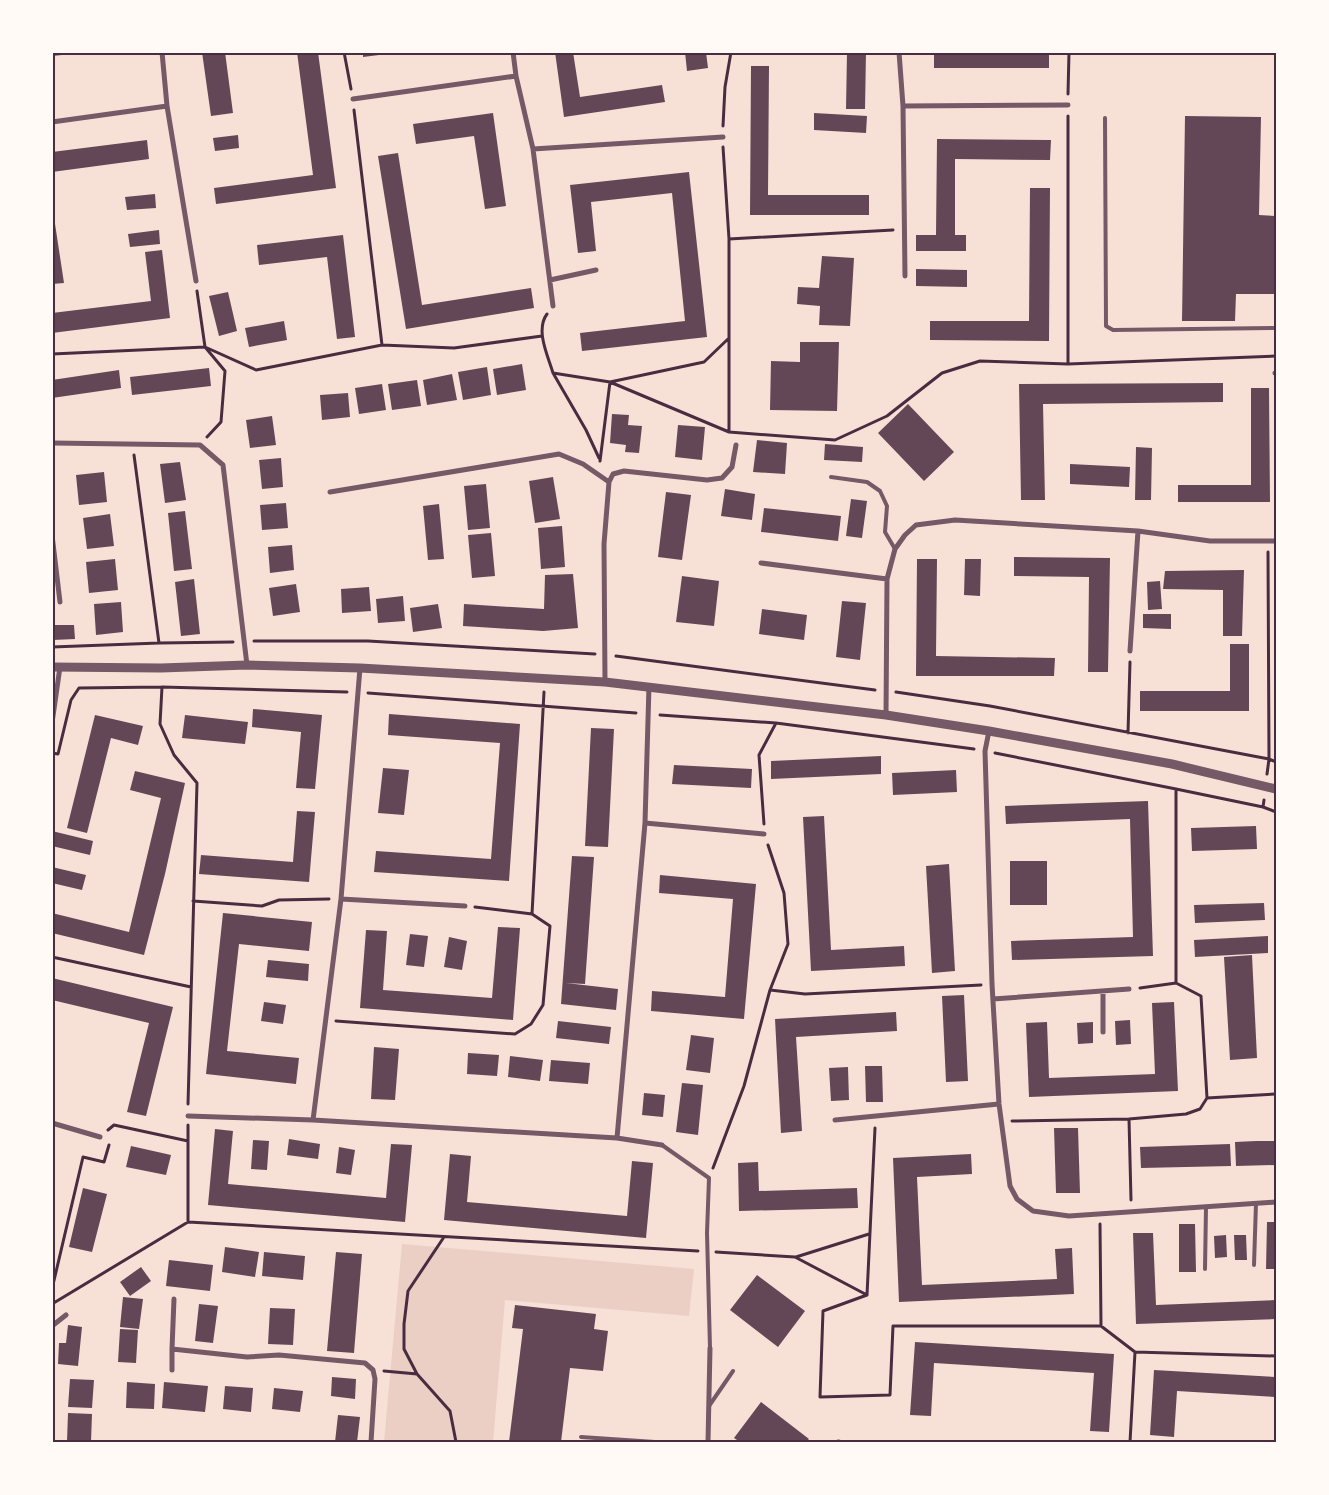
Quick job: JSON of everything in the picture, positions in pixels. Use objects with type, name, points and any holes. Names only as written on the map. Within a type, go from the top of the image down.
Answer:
[{"type":"street","points":[[162,52],[167,106],[196,281]]},
{"type":"street","points":[[513,52],[516,76],[533,149],[553,306]]},
{"type":"street","points":[[899,52],[903,106],[904,276]]},
{"type":"street","points":[[353,99],[516,76]]},
{"type":"street","points":[[903,106],[1068,105]]},
{"type":"street","points":[[52,122],[167,106]]},
{"type":"street","points":[[533,149],[723,137]]},
{"type":"street","points":[[550,280],[596,270]]},
{"type":"street","points":[[52,443],[133,442],[200,445],[223,466],[247,665]]},
{"type":"street","points":[[605,682],[604,544],[609,482],[613,474],[624,471],[707,480],[722,478],[732,467],[736,445]]},
{"type":"street","points":[[330,492],[559,454],[582,464],[609,482]]},
{"type":"street","points":[[886,715],[887,578],[895,549],[905,535],[916,525],[955,520],[1138,532],[1210,541],[1268,543],[1276,541]]},
{"type":"street","points":[[1130,651],[1138,532]]},
{"type":"street","points":[[52,535],[60,602]]},
{"type":"street","points":[[761,563],[887,578]]},
{"type":"street","points":[[52,724],[56,667],[161,668],[247,665],[360,668],[605,682],[886,715],[989,731],[1172,764],[1276,789]]},
{"type":"street","points":[[313,1120],[341,898],[360,668]]},
{"type":"street","points":[[617,1138],[646,823],[649,686]]},
{"type":"street","points":[[989,731],[985,751],[992,984],[999,1104],[1010,1186],[1017,1199],[1033,1211],[1069,1216],[1132,1214],[1276,1202]]},
{"type":"street","points":[[646,823],[764,834]]},
{"type":"street","points":[[341,898],[464,906]]},
{"type":"street","points":[[993,999],[1129,989]]},
{"type":"street","points":[[1103,991],[1103,1032]]},
{"type":"street","points":[[835,1120],[999,1104]]},
{"type":"street","points":[[188,1116],[313,1120],[617,1138],[662,1145]]},
{"type":"street","points":[[52,1123],[100,1137]]},
{"type":"street","points":[[172,1370],[174,1298]]},
{"type":"street","points":[[52,1326],[66,1315]]},
{"type":"street","points":[[708,1442],[710,1348]]},
{"type":"street","points":[[172,1349],[247,1357],[279,1355],[364,1363],[373,1370],[375,1378],[371,1442]]},
{"type":"lane","points":[[1105,118],[1106,326],[1113,330],[1276,328]]},
{"type":"lane","points":[[831,477],[867,482],[880,491],[887,506],[885,532],[895,549]]},
{"type":"lane","points":[[662,1145],[709,1178],[710,1348]]},
{"type":"lane","points":[[1254,1265],[1256,1203]]},
{"type":"lane","points":[[1205,1269],[1206,1207]]},
{"type":"lane","points":[[709,1406],[733,1370]]},
{"type":"lane","points":[[581,1437],[655,1442]]},
{"type":"path","points":[[344,52],[353,99],[382,345]]},
{"type":"path","points":[[730,432],[728,338],[729,239],[723,137],[725,87],[731,52]]},
{"type":"path","points":[[1068,364],[1069,52]]},
{"type":"path","points":[[729,239],[903,229]]},
{"type":"path","points":[[196,281],[205,347],[225,371],[221,422],[200,445]]},
{"type":"path","points":[[553,306],[542,320],[542,336],[553,373],[586,430],[609,482]]},
{"type":"path","points":[[52,354],[205,347],[256,370],[382,345],[454,348],[542,336]]},
{"type":"path","points":[[610,382],[704,362],[728,338]]},
{"type":"path","points":[[553,373],[610,382],[730,432],[835,440],[887,416],[942,373],[980,360],[1068,364],[1276,356]]},
{"type":"path","points":[[599,458],[610,382]]},
{"type":"path","points":[[133,442],[159,643]]},
{"type":"path","points":[[52,647],[244,641],[368,641],[604,655],[990,706],[1269,760],[1268,543]]},
{"type":"path","points":[[1128,733],[1130,651]]},
{"type":"path","points":[[532,914],[545,678]]},
{"type":"path","points":[[162,687],[160,724],[174,755],[196,783],[188,1116],[188,1222]]},
{"type":"path","points":[[52,753],[58,754],[71,700],[79,688],[162,687],[358,692],[776,723],[985,751],[1263,807]]},
{"type":"path","points":[[709,1178],[744,1086],[770,990],[788,944],[784,893],[764,834],[759,755],[776,723]]},
{"type":"path","points":[[1176,789],[1176,983]]},
{"type":"path","points":[[194,901],[262,906],[279,900],[341,898]]},
{"type":"path","points":[[325,1020],[515,1034],[531,1024],[543,1006],[550,926],[532,914],[464,906]]},
{"type":"path","points":[[52,957],[191,987]]},
{"type":"path","points":[[1001,1121],[1129,1118],[1186,1114],[1200,1108],[1207,1098],[1200,996],[1176,983],[1129,989]]},
{"type":"path","points":[[770,990],[805,994],[992,984]]},
{"type":"path","points":[[1207,1098],[1276,1094]]},
{"type":"path","points":[[867,1295],[875,1116]]},
{"type":"path","points":[[1129,1118],[1132,1214]]},
{"type":"path","points":[[114,1125],[188,1141]]},
{"type":"path","points":[[100,1137],[114,1125]]},
{"type":"path","points":[[111,1134],[114,1125]]},
{"type":"path","points":[[52,1289],[83,1157],[104,1162],[109,1144]]},
{"type":"path","points":[[1100,1215],[1101,1326]]},
{"type":"path","points":[[52,1304],[188,1222],[795,1257],[870,1234]]},
{"type":"path","points":[[444,1236],[408,1291],[404,1324],[404,1349],[417,1374],[450,1411],[456,1442]]},
{"type":"path","points":[[795,1257],[867,1295]]},
{"type":"path","points":[[867,1295],[823,1311],[820,1397],[890,1395],[894,1326],[1101,1326],[1134,1352],[1276,1356]]},
{"type":"path","points":[[1130,1442],[1134,1352]]},
{"type":"path","points":[[373,1370],[417,1374]]},
{"type":"shaded area","points":[[402,1244],[694,1269],[689,1316],[505,1300],[493,1442],[384,1442]]},
{"type":"building","points":[[52,52],[72,52],[72,54],[52,56]]},
{"type":"building","points":[[202,52],[225,52],[233,113],[211,116]]},
{"type":"building","points":[[297,52],[318,52],[336,188],[216,204],[214,188],[313,175]]},
{"type":"building","points":[[363,52],[387,52],[387,54],[363,57]]},
{"type":"building","points":[[555,52],[573,52],[580,97],[662,85],[665,102],[564,117]]},
{"type":"building","points":[[685,52],[706,52],[708,68],[687,71]]},
{"type":"building","points":[[847,52],[866,52],[865,109],[846,109]]},
{"type":"building","points":[[934,52],[1049,52],[1049,68],[934,68]]},
{"type":"building","points":[[751,66],[769,66],[768,195],[869,195],[869,215],[750,215]]},
{"type":"building","points":[[493,113],[506,206],[485,209],[474,136],[416,144],[413,124]]},
{"type":"building","points":[[814,113],[867,116],[866,133],[814,130]]},
{"type":"building","points":[[1185,116],[1261,117],[1259,215],[1276,216],[1276,294],[1236,294],[1235,321],[1182,321]]},
{"type":"building","points":[[238,135],[239,148],[215,151],[213,138]]},
{"type":"building","points":[[937,139],[1051,140],[1050,160],[955,159],[955,235],[966,235],[966,251],[916,251],[916,235],[936,235]]},
{"type":"building","points":[[147,140],[149,159],[52,172],[52,152]]},
{"type":"building","points":[[398,153],[422,305],[531,288],[534,308],[406,329],[378,156]]},
{"type":"building","points":[[689,172],[707,337],[582,351],[580,333],[685,321],[672,193],[591,202],[596,251],[578,253],[570,185]]},
{"type":"building","points":[[1030,188],[1050,188],[1049,341],[930,340],[930,321],[1029,321]]},
{"type":"building","points":[[155,194],[156,208],[127,210],[125,197]]},
{"type":"building","points":[[52,204],[64,283],[52,284]]},
{"type":"building","points":[[159,230],[160,244],[130,247],[128,234]]},
{"type":"building","points":[[343,235],[355,337],[337,339],[327,257],[259,265],[257,245]]},
{"type":"building","points":[[162,250],[170,318],[52,333],[52,313],[151,301],[145,252]]},
{"type":"building","points":[[822,256],[854,258],[850,326],[819,325],[820,306],[797,304],[798,287],[819,288]]},
{"type":"building","points":[[916,269],[967,270],[967,287],[916,286]]},
{"type":"building","points":[[228,292],[237,331],[219,336],[209,296]]},
{"type":"building","points":[[284,321],[287,340],[249,347],[245,328]]},
{"type":"building","points":[[800,342],[839,342],[837,411],[770,410],[771,361],[800,362]]},
{"type":"building","points":[[522,364],[526,390],[497,395],[493,369]]},
{"type":"building","points":[[487,367],[491,395],[463,400],[458,372]]},
{"type":"building","points":[[209,368],[211,386],[132,395],[130,377]]},
{"type":"building","points":[[119,370],[121,388],[52,398],[52,380]]},
{"type":"building","points":[[452,374],[457,400],[427,405],[423,380]]},
{"type":"building","points":[[417,380],[421,406],[392,410],[388,384]]},
{"type":"building","points":[[1223,383],[1223,402],[1043,404],[1045,500],[1021,500],[1019,384]]},
{"type":"building","points":[[382,384],[386,410],[359,414],[355,388]]},
{"type":"building","points":[[1251,388],[1269,388],[1270,502],[1178,502],[1178,485],[1251,485]]},
{"type":"building","points":[[348,393],[350,417],[322,420],[320,395]]},
{"type":"building","points":[[908,404],[954,452],[924,481],[878,433]]},
{"type":"building","points":[[612,414],[629,415],[628,425],[642,426],[639,453],[625,452],[626,445],[610,443]]},
{"type":"building","points":[[272,416],[276,445],[250,448],[246,420]]},
{"type":"building","points":[[678,425],[705,427],[702,460],[675,457]]},
{"type":"building","points":[[757,440],[787,443],[785,474],[753,472]]},
{"type":"building","points":[[825,444],[863,447],[862,462],[824,460]]},
{"type":"building","points":[[1136,447],[1152,448],[1151,500],[1135,500]]},
{"type":"building","points":[[281,458],[283,487],[262,489],[259,460]]},
{"type":"building","points":[[180,462],[186,500],[165,503],[160,464]]},
{"type":"building","points":[[1070,464],[1130,467],[1129,487],[1070,484]]},
{"type":"building","points":[[104,472],[107,502],[79,505],[76,475]]},
{"type":"building","points":[[553,477],[560,519],[535,523],[529,481]]},
{"type":"building","points":[[486,484],[490,528],[468,530],[464,486]]},
{"type":"building","points":[[725,489],[755,494],[752,520],[721,516]]},
{"type":"building","points":[[666,492],[691,495],[682,560],[658,557]]},
{"type":"building","points":[[851,499],[867,501],[862,538],[846,536]]},
{"type":"building","points":[[286,503],[288,528],[262,530],[260,505]]},
{"type":"building","points":[[439,504],[444,559],[428,560],[423,506]]},
{"type":"building","points":[[764,508],[841,516],[838,541],[761,532]]},
{"type":"building","points":[[185,511],[192,569],[174,571],[168,513]]},
{"type":"building","points":[[110,514],[114,546],[87,549],[83,518]]},
{"type":"building","points":[[562,526],[565,567],[541,569],[538,528]]},
{"type":"building","points":[[491,533],[495,576],[472,578],[468,535]]},
{"type":"building","points":[[292,545],[294,570],[270,573],[268,547]]},
{"type":"building","points":[[1014,557],[1110,558],[1108,672],[1088,672],[1089,577],[1014,576]]},
{"type":"building","points":[[115,559],[118,590],[89,593],[86,562]]},
{"type":"building","points":[[917,559],[937,559],[936,656],[1055,658],[1054,676],[916,676]]},
{"type":"building","points":[[965,559],[981,559],[980,596],[964,595]]},
{"type":"building","points":[[1244,570],[1242,636],[1223,636],[1223,590],[1163,589],[1165,571]]},
{"type":"building","points":[[573,574],[578,628],[543,631],[463,626],[464,604],[544,609],[545,575]]},
{"type":"building","points":[[682,576],[719,581],[714,626],[676,622]]},
{"type":"building","points":[[194,579],[200,634],[181,636],[175,582]]},
{"type":"building","points":[[1160,581],[1162,609],[1148,610],[1147,582]]},
{"type":"building","points":[[296,584],[300,612],[273,616],[269,588]]},
{"type":"building","points":[[369,587],[371,611],[342,613],[341,589]]},
{"type":"building","points":[[403,596],[405,621],[378,623],[376,599]]},
{"type":"building","points":[[842,601],[866,603],[860,660],[836,657]]},
{"type":"building","points":[[121,602],[123,632],[96,635],[94,604]]},
{"type":"building","points":[[438,604],[442,628],[413,632],[410,608]]},
{"type":"building","points":[[762,609],[807,615],[804,640],[759,634]]},
{"type":"building","points":[[1143,614],[1171,614],[1171,629],[1143,628]]},
{"type":"building","points":[[53,625],[74,625],[75,639],[53,640]]},
{"type":"building","points":[[1230,644],[1249,644],[1249,711],[1140,711],[1140,691],[1230,691]]},
{"type":"building","points":[[253,709],[322,715],[315,789],[296,788],[301,732],[252,727]]},
{"type":"building","points":[[389,714],[520,724],[509,881],[374,872],[376,851],[491,859],[500,743],[388,735]]},
{"type":"building","points":[[95,715],[143,726],[138,745],[111,738],[87,833],[67,828]]},
{"type":"building","points":[[185,715],[248,722],[245,744],[182,738]]},
{"type":"building","points":[[591,728],[614,729],[608,847],[585,846]]},
{"type":"building","points":[[881,756],[881,774],[771,779],[771,761]]},
{"type":"building","points":[[674,765],[752,769],[751,788],[672,784]]},
{"type":"building","points":[[383,768],[409,770],[404,815],[378,813]]},
{"type":"building","points":[[956,770],[957,792],[893,795],[892,773]]},
{"type":"building","points":[[135,771],[185,783],[165,874],[144,955],[52,933],[52,913],[129,932],[161,798],[130,790]]},
{"type":"building","points":[[1148,801],[1153,956],[1012,960],[1011,941],[1133,937],[1130,819],[1006,824],[1005,806]]},
{"type":"building","points":[[297,811],[315,812],[309,882],[199,874],[201,855],[293,862]]},
{"type":"building","points":[[824,816],[831,950],[904,946],[905,966],[811,971],[803,817]]},
{"type":"building","points":[[1256,826],[1257,849],[1192,851],[1191,828]]},
{"type":"building","points":[[52,831],[93,841],[90,855],[52,846]]},
{"type":"building","points":[[572,856],[594,857],[585,984],[566,983],[618,989],[616,1010],[561,1004]]},
{"type":"building","points":[[1010,861],[1047,861],[1047,905],[1010,905]]},
{"type":"building","points":[[949,864],[955,971],[932,973],[926,866]]},
{"type":"building","points":[[52,867],[86,875],[82,890],[52,883]]},
{"type":"building","points":[[660,875],[756,884],[744,1019],[651,1011],[652,991],[725,997],[733,899],[659,893]]},
{"type":"building","points":[[1264,903],[1265,920],[1195,923],[1194,905]]},
{"type":"building","points":[[223,913],[312,922],[309,951],[239,944],[227,1051],[299,1058],[296,1084],[206,1074]]},
{"type":"building","points":[[498,927],[520,928],[513,1020],[360,1008],[366,930],[387,931],[383,990],[492,998]]},
{"type":"building","points":[[410,934],[428,936],[424,967],[406,965]]},
{"type":"building","points":[[1268,936],[1268,953],[1195,957],[1194,940]]},
{"type":"building","points":[[449,937],[467,941],[462,970],[444,967]]},
{"type":"building","points":[[1252,955],[1257,1058],[1230,1060],[1224,957]]},
{"type":"building","points":[[268,960],[309,964],[308,981],[266,977]]},
{"type":"building","points":[[52,978],[173,1007],[146,1116],[127,1112],[149,1023],[52,1000]]},
{"type":"building","points":[[964,995],[968,1081],[946,1082],[942,996]]},
{"type":"building","points":[[264,1002],[286,1005],[283,1024],[261,1021]]},
{"type":"building","points":[[1174,1002],[1178,1091],[1029,1097],[1026,1023],[1047,1022],[1049,1078],[1155,1074],[1152,1003]]},
{"type":"building","points":[[896,1012],[897,1031],[796,1037],[802,1131],[781,1133],[775,1019]]},
{"type":"building","points":[[1130,1020],[1131,1044],[1116,1045],[1115,1021]]},
{"type":"building","points":[[558,1021],[611,1027],[609,1044],[556,1038]]},
{"type":"building","points":[[1093,1022],[1093,1043],[1078,1044],[1077,1023]]},
{"type":"building","points":[[691,1035],[714,1038],[710,1073],[686,1070]]},
{"type":"building","points":[[374,1047],[399,1049],[395,1100],[371,1099]]},
{"type":"building","points":[[468,1053],[499,1055],[497,1076],[467,1074]]},
{"type":"building","points":[[510,1056],[543,1060],[540,1081],[508,1077]]},
{"type":"building","points":[[551,1060],[590,1063],[588,1084],[549,1081]]},
{"type":"building","points":[[865,1066],[882,1066],[883,1102],[866,1102]]},
{"type":"building","points":[[848,1067],[849,1100],[831,1101],[829,1068]]},
{"type":"building","points":[[682,1083],[703,1085],[698,1135],[676,1132]]},
{"type":"building","points":[[644,1093],[665,1095],[663,1117],[642,1115]]},
{"type":"building","points":[[1054,1128],[1078,1128],[1080,1193],[1056,1193]]},
{"type":"building","points":[[215,1129],[233,1131],[228,1184],[386,1198],[391,1144],[412,1145],[405,1222],[208,1205]]},
{"type":"building","points":[[289,1139],[320,1144],[318,1159],[287,1155]]},
{"type":"building","points":[[253,1140],[269,1141],[267,1170],[251,1169]]},
{"type":"building","points":[[1276,1141],[1276,1165],[1236,1166],[1235,1142]]},
{"type":"building","points":[[1230,1144],[1231,1166],[1141,1168],[1140,1147]]},
{"type":"building","points":[[131,1146],[171,1155],[166,1175],[126,1167]]},
{"type":"building","points":[[339,1147],[355,1150],[351,1175],[336,1173]]},
{"type":"building","points":[[450,1154],[471,1156],[467,1202],[627,1216],[632,1161],[653,1163],[646,1238],[444,1220]]},
{"type":"building","points":[[971,1154],[972,1174],[917,1177],[922,1285],[1057,1279],[1055,1249],[1072,1248],[1074,1294],[899,1302],[893,1158]]},
{"type":"building","points":[[758,1162],[759,1191],[857,1188],[858,1208],[739,1211],[738,1163]]},
{"type":"building","points":[[83,1188],[107,1194],[92,1252],[69,1247]]},
{"type":"building","points":[[1267,1222],[1276,1222],[1276,1269],[1266,1269]]},
{"type":"building","points":[[1179,1224],[1195,1224],[1196,1272],[1179,1272]]},
{"type":"building","points":[[1133,1233],[1153,1233],[1156,1305],[1276,1300],[1276,1319],[1136,1324]]},
{"type":"building","points":[[1226,1235],[1227,1257],[1215,1258],[1214,1236]]},
{"type":"building","points":[[1234,1235],[1246,1235],[1247,1260],[1235,1260]]},
{"type":"building","points":[[225,1247],[259,1252],[255,1277],[222,1272]]},
{"type":"building","points":[[264,1252],[305,1256],[303,1280],[262,1276]]},
{"type":"building","points":[[336,1252],[362,1254],[354,1353],[327,1351]]},
{"type":"building","points":[[169,1260],[213,1265],[210,1291],[166,1286]]},
{"type":"building","points":[[141,1267],[151,1281],[130,1296],[120,1282]]},
{"type":"building","points":[[757,1275],[805,1311],[778,1347],[730,1310]]},
{"type":"building","points":[[123,1297],[143,1299],[139,1329],[120,1327]]},
{"type":"building","points":[[199,1304],[218,1306],[213,1343],[195,1341]]},
{"type":"building","points":[[515,1305],[596,1314],[594,1329],[608,1331],[603,1371],[570,1368],[561,1442],[509,1442],[523,1329],[512,1328]]},
{"type":"building","points":[[270,1308],[295,1309],[293,1345],[268,1344]]},
{"type":"building","points":[[68,1325],[82,1327],[78,1366],[58,1364],[59,1343],[66,1343]]},
{"type":"building","points":[[120,1329],[138,1330],[136,1363],[118,1362]]},
{"type":"building","points":[[915,1342],[1114,1354],[1109,1432],[1090,1431],[1094,1373],[934,1363],[931,1416],[910,1415]]},
{"type":"building","points":[[1154,1370],[1276,1377],[1276,1397],[1177,1391],[1174,1437],[1150,1435]]},
{"type":"building","points":[[332,1377],[356,1379],[355,1399],[331,1396]]},
{"type":"building","points":[[70,1379],[94,1380],[92,1408],[68,1407]]},
{"type":"building","points":[[127,1382],[155,1384],[154,1409],[126,1408]]},
{"type":"building","points":[[164,1382],[208,1386],[205,1412],[162,1408]]},
{"type":"building","points":[[225,1386],[253,1388],[251,1412],[223,1409]]},
{"type":"building","points":[[274,1388],[303,1391],[300,1412],[272,1409]]},
{"type":"building","points":[[761,1402],[809,1439],[806,1442],[740,1442],[734,1438]]},
{"type":"building","points":[[68,1413],[92,1414],[91,1442],[67,1441]]},
{"type":"building","points":[[338,1415],[360,1417],[357,1442],[335,1442]]}]
